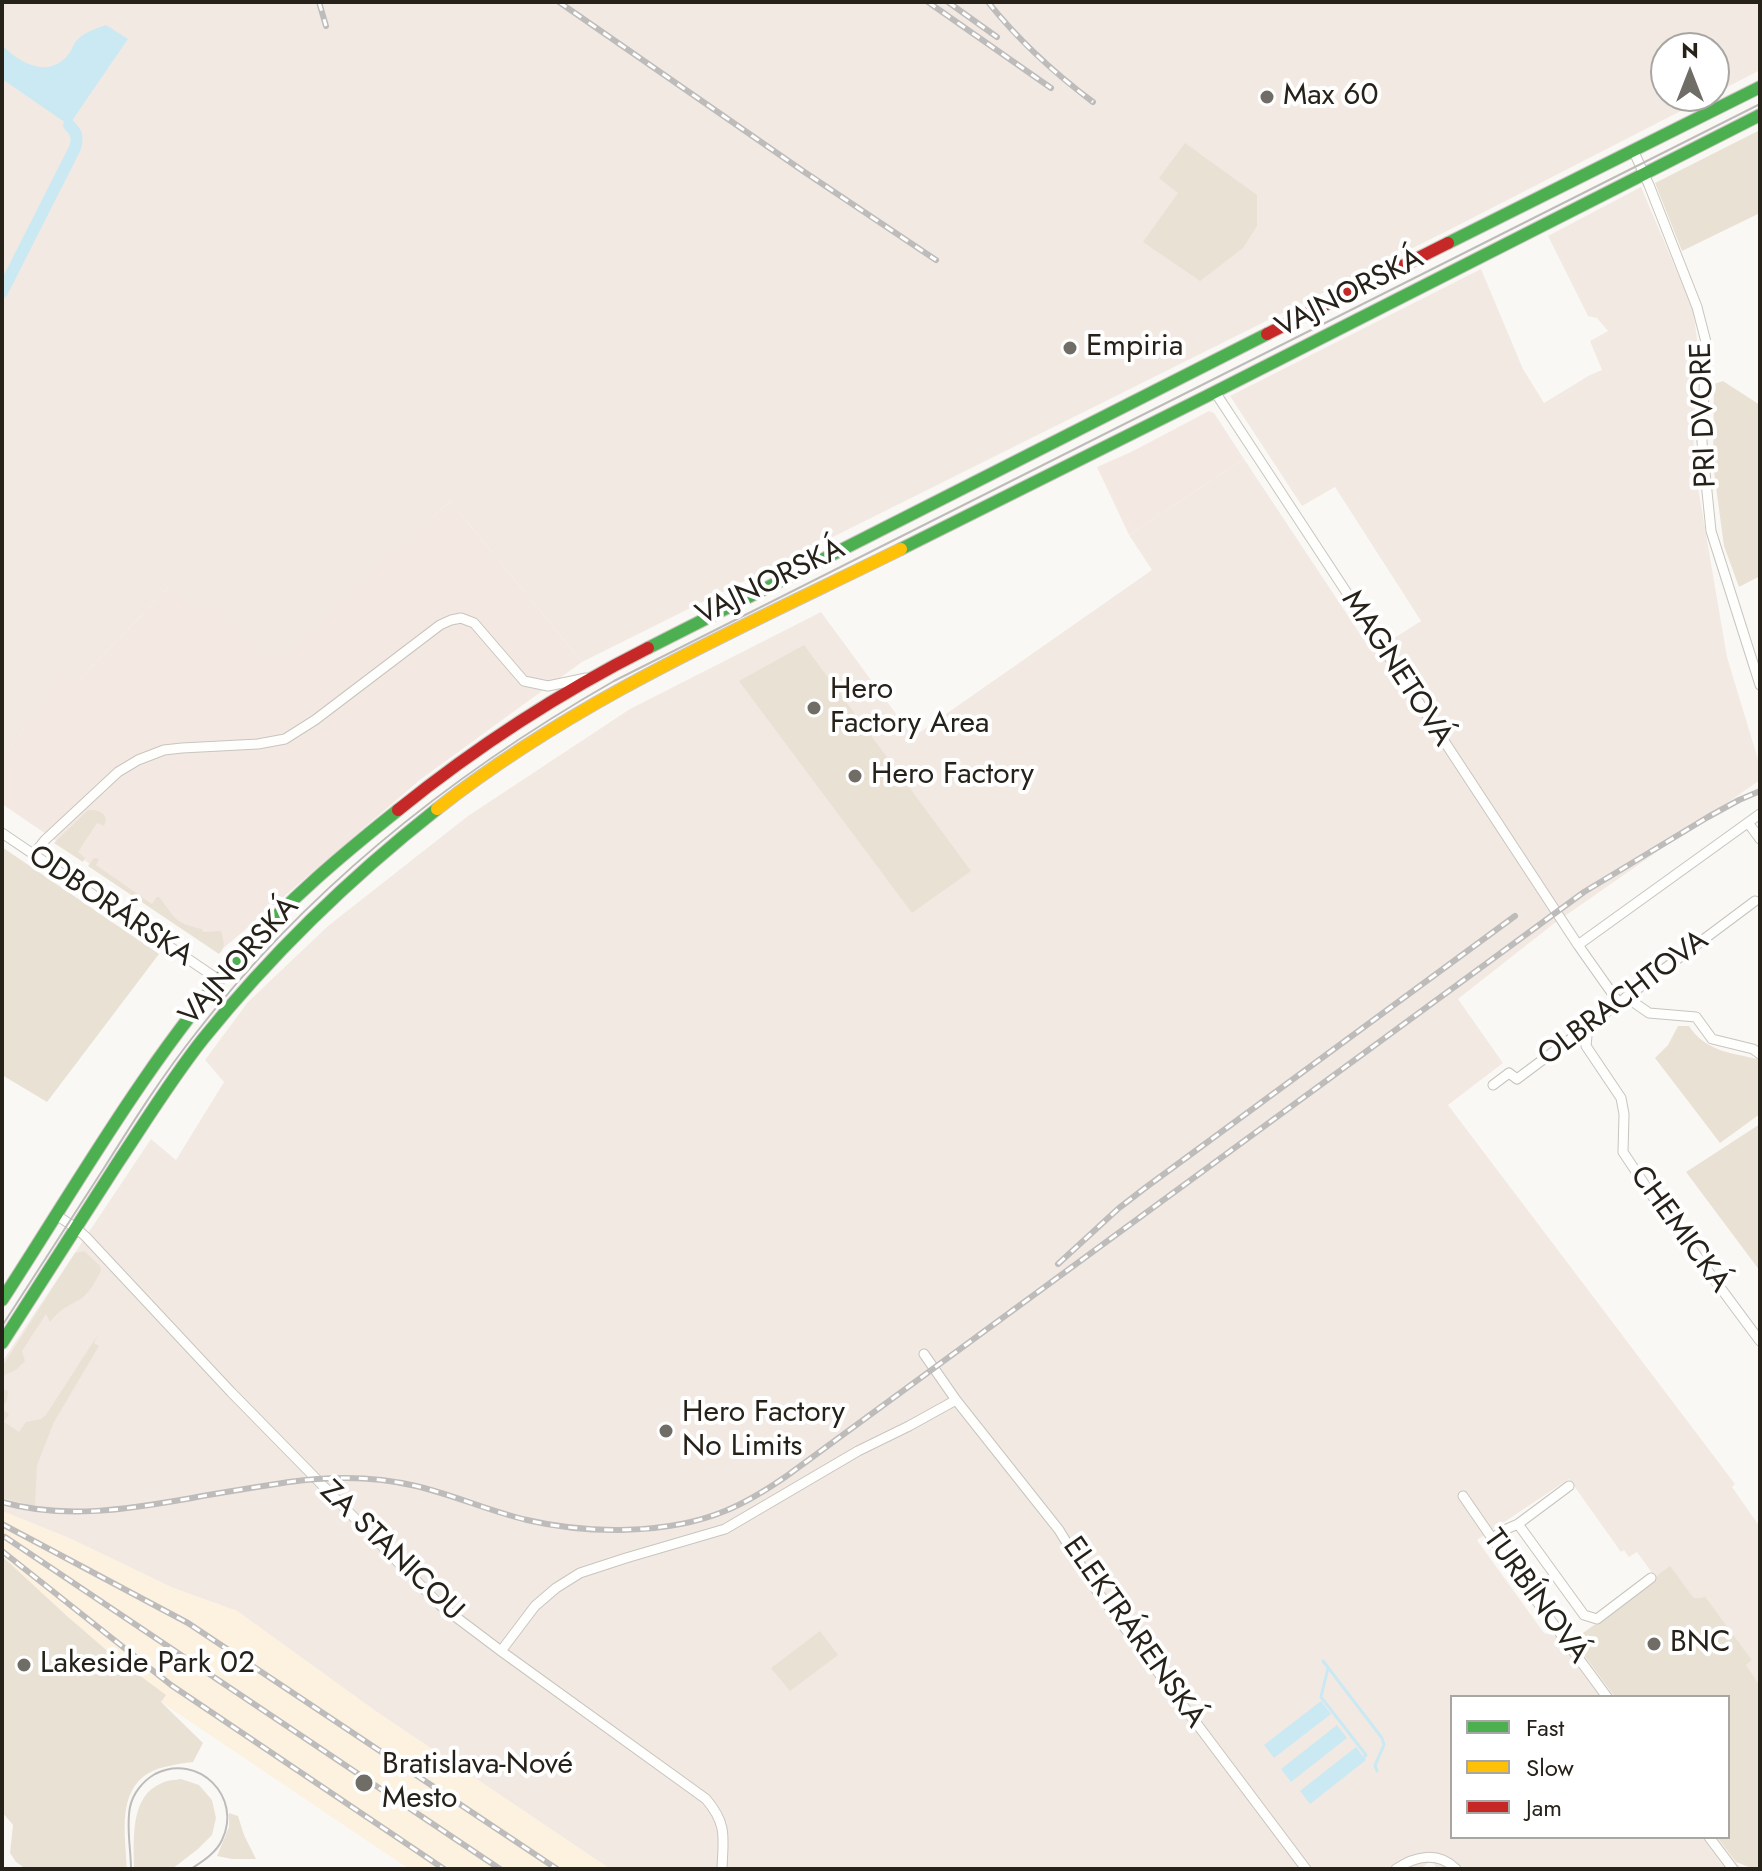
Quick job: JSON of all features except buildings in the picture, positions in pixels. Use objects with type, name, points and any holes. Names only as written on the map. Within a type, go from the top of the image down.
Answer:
[{"type":"main road","name":"VAJNORSKÁ","points":[[2,1300],[143,1080],[219,980],[285,907],[397,810],[485,745],[593,677],[1132,401],[1760,87]]},
{"type":"main road","name":"VAJNORSKÁ","points":[[2,1343],[201,1041],[318,913],[386,849],[478,777],[563,721],[694,650],[1215,392],[1760,115]]},
{"type":"main road","points":[[219,980],[240,996]]},
{"type":"street","name":"PRI DVORE","points":[[1633,150],[1697,307],[1706,342],[1702,442],[1711,531],[1760,685]]},
{"type":"street","name":"MAGNETOVÁ","points":[[1215,392],[1578,945],[1623,1000]]},
{"type":"street","points":[[33,855],[45,840],[123,768],[148,755],[173,749],[258,744],[285,739],[451,620],[465,619],[480,628],[524,681],[548,686],[593,677]]},
{"type":"street","points":[[1578,945],[1760,814]]},
{"type":"street","points":[[1749,824],[1760,839]]},
{"type":"street","name":"ODBORÁRSKA","points":[[2,833],[219,980]]},
{"type":"street","name":"OLBRACHTOVA","points":[[1493,1085],[1509,1073],[1517,1079],[1755,901]]},
{"type":"street","points":[[1623,1000],[1649,1013],[1696,1017],[1712,1039],[1753,1049],[1760,1054]]},
{"type":"street","name":"CHEMICKÁ","points":[[1588,1026],[1586,1046],[1621,1098],[1624,1114],[1623,1152],[1760,1341]]},
{"type":"street","name":"ZA STANICOU","points":[[56,1215],[76,1228],[231,1392],[440,1605],[706,1799],[719,1816],[722,1828],[722,1869]]},
{"type":"street","name":"ELEKTRÁRENSKÁ","points":[[924,1354],[956,1400],[1059,1530],[1094,1587],[1306,1869]]},
{"type":"street","points":[[501,1651],[535,1606],[580,1573],[725,1529],[858,1451],[956,1400]]},
{"type":"street","points":[[1492,1539],[1569,1486]]},
{"type":"street","name":"TURBÍNOVÁ","points":[[1463,1496],[1606,1695]]},
{"type":"street","points":[[1518,1524],[1584,1615],[1597,1619],[1651,1578]]},
{"type":"street","points":[[1710,1839],[1733,1869]]},
{"type":"street","points":[[1396,1869],[1408,1861],[1425,1857],[1443,1860],[1456,1869]]},
{"type":"shaded area","points":[[2,2],[1760,2],[1760,70],[1730,86],[1730,32],[1650,32],[1650,112],[1679,112],[1447,231],[582,662],[450,501],[273,665],[210,600],[195,613],[169,587],[78,681],[64,672],[2,759]]},
{"type":"shaded area","points":[[1760,130],[1760,213],[1682,251],[1655,183]]},
{"type":"shaded area","points":[[1185,143],[1257,195],[1257,226],[1243,248],[1200,281],[1143,242],[1178,193],[1159,178]]},
{"type":"shaded area","points":[[1641,187],[1693,309],[1698,346],[1693,458],[1727,657],[1760,766],[1760,780],[1552,925],[1458,999],[1503,1063],[1448,1105],[1735,1484],[1732,1487],[1760,1527],[1760,1686],[1745,1665],[1752,1660],[1705,1596],[1694,1598],[1670,1567],[1655,1577],[1637,1552],[1629,1557],[1624,1550],[1621,1552],[1569,1479],[1477,1540],[1544,1633],[1573,1640],[1614,1695],[1450,1695],[1450,1839],[1718,1839],[1741,1869],[1438,1869],[1431,1861],[1420,1869],[610,1869],[374,1710],[237,1611],[173,1588],[71,1539],[2,1511],[2,1362],[151,1139],[176,1160],[224,1082],[205,1060],[248,1002],[328,926],[468,816],[630,709],[821,612],[913,737],[1152,570],[1129,535],[1244,459],[1372,652],[1421,621],[1335,487],[1302,506],[1230,396],[1481,269],[1523,369],[1544,403],[1602,370],[1590,341],[1608,331],[1597,318],[1588,316],[1548,236]]},
{"type":"shaded area","points":[[1723,381],[1760,405],[1760,576],[1739,587],[1724,546],[1713,465],[1714,384]]},
{"type":"shaded area","points":[[1209,411],[1214,413],[1244,459],[1129,535],[1097,467]]},
{"type":"shaded area","points":[[450,501],[582,662],[421,779],[219,952],[2,804],[2,759],[64,671],[79,680],[169,587],[210,599],[273,664]]},
{"type":"shaded area","name":"Hero Factory","points":[[804,645],[971,871],[912,913],[739,681]]},
{"type":"shaded area","points":[[88,810],[96,810],[106,818],[104,826],[97,823],[78,852],[85,858],[83,862],[54,843]]},
{"type":"shaded area","points":[[2,847],[159,954],[47,1102],[2,1075]]},
{"type":"shaded area","points":[[94,858],[99,859],[96,865],[152,904],[159,897],[180,922],[203,932],[221,931],[223,949],[219,954],[88,866]]},
{"type":"shaded area","points":[[1678,1026],[1689,1026],[1703,1041],[1719,1050],[1760,1061],[1760,1114],[1720,1143],[1655,1058],[1668,1045]]},
{"type":"shaded area","points":[[1760,1124],[1760,1271],[1686,1172]]},
{"type":"shaded area","points":[[84,1251],[100,1266],[101,1271],[93,1286],[50,1322],[46,1314],[22,1351],[25,1361],[16,1370],[2,1376],[2,1367],[75,1253]]},
{"type":"shaded area","points":[[99,1333],[94,1343],[99,1346],[54,1422],[37,1465],[35,1506],[2,1498],[2,1409],[9,1414],[4,1422],[19,1432],[26,1422],[41,1419]]},
{"type":"shaded area","points":[[2,1389],[8,1391],[2,1409]]},
{"type":"shaded area","points":[[2,1511],[71,1539],[173,1588],[237,1611],[374,1710],[610,1869],[409,1869],[161,1702],[165,1695],[111,1654],[2,1556]]},
{"type":"shaded area","points":[[2,1556],[111,1654],[166,1695],[161,1702],[203,1743],[193,1762],[149,1773],[132,1792],[125,1816],[127,1869],[26,1869],[10,1853],[13,1825],[2,1812]]},
{"type":"shaded area","points":[[1670,1566],[1694,1598],[1705,1596],[1752,1660],[1746,1665],[1760,1686],[1760,1867],[1754,1869],[1736,1862],[1719,1839],[1730,1839],[1730,1695],[1614,1695],[1573,1640],[1636,1595],[1635,1592]]},
{"type":"shaded area","points":[[820,1631],[838,1655],[790,1691],[771,1668]]},
{"type":"shaded area","points":[[181,1779],[199,1785],[212,1800],[216,1818],[212,1835],[172,1869],[134,1869],[136,1820],[144,1798],[151,1789],[162,1783]]},
{"type":"shaded area","points":[[229,1813],[238,1816],[256,1859],[217,1856],[229,1827]]},
{"type":"water","points":[[106,25],[128,39],[69,125],[2,79],[2,45],[17,58],[34,66],[52,66],[68,55],[81,37]]},
{"type":"water","points":[[1321,1701],[1331,1714],[1274,1758],[1264,1745]]},
{"type":"water","points":[[1337,1725],[1347,1738],[1291,1782],[1281,1769]]},
{"type":"water","points":[[1356,1747],[1366,1760],[1310,1804],[1300,1791]]},
{"type":"waterway","points":[[2,292],[75,148],[76,135],[69,125]]},
{"type":"waterway","points":[[1323,1661],[1382,1738],[1384,1745],[1375,1765],[1377,1771]]},
{"type":"waterway","points":[[1328,1668],[1321,1697],[1366,1755],[1364,1757]]},
{"type":"tram line","points":[[2,1326],[160,1082],[240,980],[336,881],[388,836],[498,754],[614,681],[1760,104]]},
{"type":"tram line","points":[[131,1869],[128,1822],[131,1802],[146,1780],[171,1769],[187,1769],[201,1774],[221,1794],[226,1808],[227,1824],[222,1840],[209,1856],[191,1869]]},
{"type":"railway","points":[[319,2],[326,26]]},
{"type":"railway","points":[[559,2],[936,260]]},
{"type":"railway","points":[[928,2],[1051,88]]},
{"type":"railway","points":[[948,2],[997,37]]},
{"type":"railway","points":[[988,2],[1037,55],[1093,102]]},
{"type":"railway","points":[[2,1502],[49,1511],[97,1511],[289,1482],[353,1478],[416,1486],[513,1516],[575,1528],[653,1528],[702,1519],[725,1511],[788,1475],[1584,892],[1708,817],[1760,791]]},
{"type":"railway","points":[[1058,1264],[1145,1188],[1515,916]]},
{"type":"railway","points":[[2,1524],[188,1623],[557,1869]]},
{"type":"railway","points":[[5,1537],[500,1869]]},
{"type":"railway","points":[[2,1551],[171,1685],[444,1869]]},
{"type":"traffic: fast","points":[[1448,243],[1760,87]]},
{"type":"traffic: fast","points":[[901,549],[1760,115]]},
{"type":"traffic: fast","points":[[648,648],[1267,334]]},
{"type":"traffic: fast","points":[[2,1343],[148,1116],[229,1007],[314,917],[437,809]]},
{"type":"traffic: fast","points":[[2,1300],[115,1122],[207,994],[297,896],[398,810]]},
{"type":"traffic: slow","points":[[437,809],[490,769],[603,699],[901,549]]},
{"type":"traffic: jam","points":[[1267,334],[1448,243]]},
{"type":"traffic: jam","points":[[398,810],[457,764],[519,722],[582,683],[648,648]]},
{"type":"place","name":"Max 60","points":[[1267,97]]},
{"type":"place","name":"Empiria","points":[[1070,348]]},
{"type":"place","name":"Hero Factory Area","points":[[814,708]]},
{"type":"place","name":"Hero Factory","points":[[855,776]]},
{"type":"place","name":"Hero Factory No Limits","points":[[666,1431]]},
{"type":"place","name":"BNC","points":[[1654,1644]]},
{"type":"place","name":"Lakeside Park 02","points":[[24,1665]]},
{"type":"place","name":"Bratislava-Nové Mesto","points":[[364,1783]]}]
